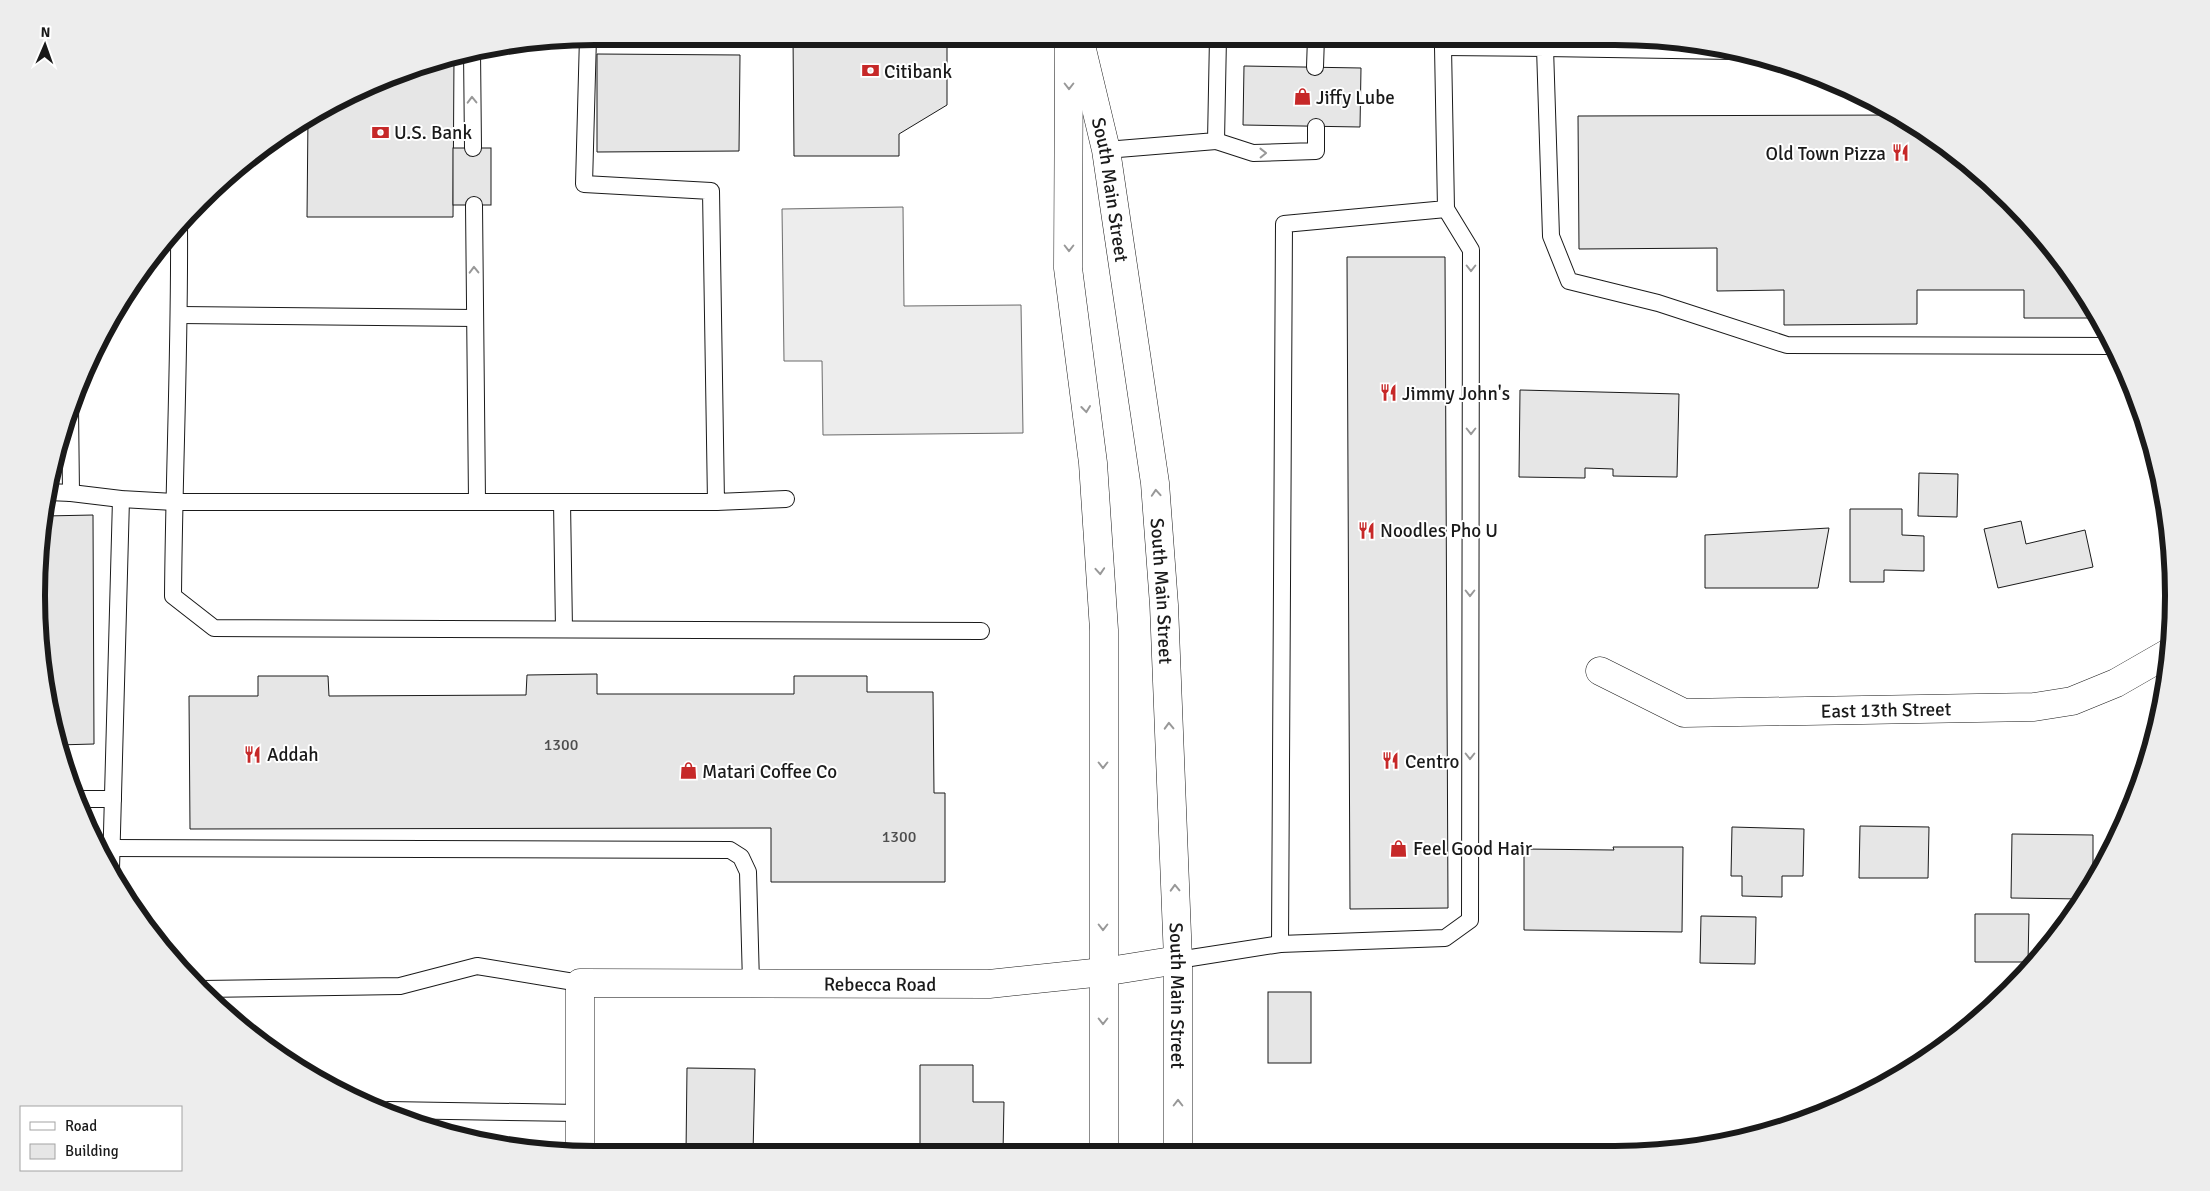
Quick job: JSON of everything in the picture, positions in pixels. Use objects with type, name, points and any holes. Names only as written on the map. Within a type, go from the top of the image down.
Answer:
[{"type":"street","name":"South Main Street","points":[[1070,45],[1068,268],[1093,463],[1104,630],[1104,1146]]},
{"type":"street","name":"South Main Street","points":[[1081,45],[1106,150],[1155,483],[1164,605],[1178,960],[1178,1146]]},
{"type":"street","name":"East 13th Street","points":[[1600,671],[1684,713],[2034,707],[2081,698],[2116,683],[2161,657]]},
{"type":"street","name":"Rebecca Road","points":[[580,983],[989,984],[1103,972],[1178,960]]},
{"type":"street","points":[[580,983],[580,1146]]},
{"type":"lane","points":[[588,45],[584,184],[711,191],[716,502]]},
{"type":"lane","points":[[1216,140],[1218,45]]},
{"type":"lane","points":[[1315,67],[1316,45]]},
{"type":"lane","points":[[1178,960],[1280,944],[1445,938],[1470,920],[1471,250],[1446,209],[1443,45]]},
{"type":"lane","points":[[1545,45],[1551,236],[1569,281],[1658,303],[1787,345],[2105,346]]},
{"type":"lane","points":[[1608,45],[1667,48]]},
{"type":"lane","points":[[472,60],[473,148]]},
{"type":"lane","points":[[1106,150],[1216,140],[1253,153],[1316,151],[1316,127]]},
{"type":"lane","points":[[474,205],[477,501]]},
{"type":"lane","points":[[1280,944],[1284,224],[1446,209]]},
{"type":"lane","points":[[179,236],[180,315],[174,502],[174,596],[214,628],[981,631]]},
{"type":"lane","points":[[180,315],[475,318]]},
{"type":"lane","points":[[70,432],[71,493]]},
{"type":"lane","points":[[55,492],[174,502],[716,502],[786,499]]},
{"type":"lane","points":[[111,856],[121,499]]},
{"type":"lane","points":[[562,502],[564,629]]},
{"type":"lane","points":[[84,799],[113,799]]},
{"type":"lane","points":[[111,848],[730,850],[740,857],[748,872],[751,983]]},
{"type":"lane","points":[[210,989],[400,986],[477,966],[580,983]]},
{"type":"lane","points":[[401,1110],[580,1113]]},
{"type":"shaded area","points":[[903,207],[904,306],[1021,305],[1023,433],[823,435],[822,361],[784,361],[782,209]]},
{"type":"building","name":"Citibank","points":[[793,45],[947,45],[947,105],[899,134],[899,156],[794,156]]},
{"type":"building","points":[[597,54],[740,55],[739,151],[597,152]]},
{"type":"building","name":"U.S. Bank","points":[[454,64],[453,217],[307,217],[308,127],[352,102],[385,87]]},
{"type":"building","name":"Jiffy Lube","points":[[1244,66],[1361,68],[1360,127],[1243,125]]},
{"type":"building","points":[[1883,115],[1950,159],[2004,206],[2051,260],[2090,318],[2024,318],[2024,290],[1917,290],[1917,324],[1784,325],[1784,290],[1717,291],[1717,248],[1579,249],[1578,116]]},
{"type":"building","points":[[453,148],[491,148],[491,205],[453,205]]},
{"type":"building","points":[[1347,257],[1445,257],[1448,908],[1350,909]]},
{"type":"building","points":[[1520,390],[1679,394],[1677,477],[1613,476],[1613,469],[1585,468],[1585,478],[1519,477]]},
{"type":"building","points":[[1919,473],[1958,474],[1957,517],[1918,516]]},
{"type":"building","points":[[1850,509],[1902,509],[1902,535],[1924,536],[1924,571],[1884,570],[1884,582],[1850,582]]},
{"type":"building","points":[[93,515],[94,744],[66,745],[56,703],[46,632],[45,596],[46,559],[51,516]]},
{"type":"building","points":[[2021,521],[2026,544],[2085,530],[2093,567],[1998,588],[1984,529]]},
{"type":"building","points":[[1829,528],[1818,588],[1705,588],[1705,535]]},
{"type":"building","points":[[597,674],[597,694],[794,694],[794,676],[867,676],[867,692],[933,692],[934,793],[945,793],[945,882],[771,882],[771,828],[190,829],[189,696],[258,696],[258,676],[328,676],[329,696],[526,695],[527,675]]},
{"type":"building","points":[[1860,826],[1929,827],[1928,878],[1859,878]]},
{"type":"building","points":[[1732,827],[1804,829],[1803,876],[1782,876],[1782,897],[1742,896],[1742,876],[1731,876]]},
{"type":"building","points":[[2012,834],[2093,835],[2093,867],[2073,899],[2011,898]]},
{"type":"building","points":[[1613,847],[1683,847],[1682,932],[1524,930],[1524,849],[1614,850]]},
{"type":"building","points":[[1975,914],[2029,914],[2028,958],[2024,962],[1975,962]]},
{"type":"building","points":[[1701,916],[1756,917],[1755,964],[1700,963]]},
{"type":"building","points":[[1268,992],[1311,992],[1311,1063],[1268,1063]]},
{"type":"building","points":[[920,1065],[973,1065],[973,1102],[1004,1102],[1003,1146],[920,1146]]},
{"type":"building","points":[[687,1068],[755,1069],[753,1146],[686,1146]]},
{"type":"place","name":"Citibank","points":[[870,71]]},
{"type":"place","name":"Jiffy Lube","points":[[1302,97]]},
{"type":"place","name":"U.S. Bank","points":[[380,132]]},
{"type":"place","name":"Old Town Pizza","points":[[1900,153]]},
{"type":"place","name":"Jimmy John's","points":[[1388,393]]},
{"type":"place","name":"Noodles Pho U","points":[[1366,530]]},
{"type":"place","name":"Addah","points":[[253,754]]},
{"type":"place","name":"Centro","points":[[1391,761]]},
{"type":"place","name":"Matari Coffee Co","points":[[688,771]]},
{"type":"place","name":"Feel Good Hair","points":[[1399,848]]}]
